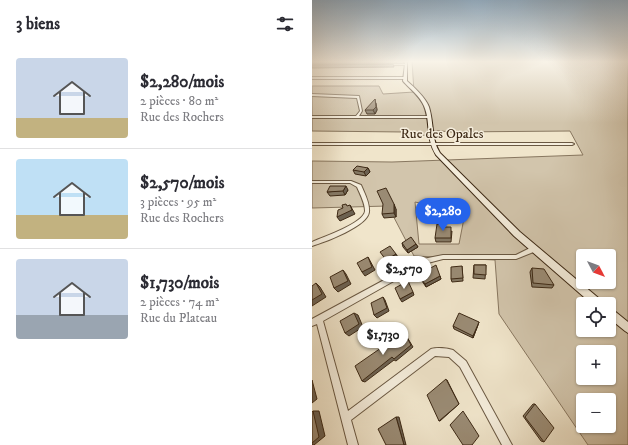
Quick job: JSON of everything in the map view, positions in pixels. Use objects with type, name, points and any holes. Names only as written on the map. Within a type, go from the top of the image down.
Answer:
[{"type":"street","points":[[406,82],[424,102],[427,108],[432,145],[438,154],[517,234],[591,297]]},
{"type":"street","points":[[312,96],[358,97],[361,111],[356,117]]},
{"type":"street","points":[[312,117],[428,117]]},
{"type":"street","name":"Rue des Opales","points":[[312,144],[572,144]]},
{"type":"street","points":[[312,182],[351,182],[359,186],[368,212],[366,218],[357,224],[312,244]]},
{"type":"street","points":[[353,445],[346,418],[315,321],[423,262],[443,257],[516,257],[534,249]]},
{"type":"street","points":[[616,318],[628,328]]},
{"type":"street","points":[[346,418],[434,352],[450,353],[463,364],[507,445]]},
{"type":"shaded area","points":[[413,82],[628,82],[628,445],[588,445],[580,433],[616,433],[616,393],[576,393],[576,427],[499,314],[495,260],[414,256],[388,206],[312,208],[312,161],[392,162],[583,155],[570,131],[452,132],[429,130],[426,135],[406,137],[404,132],[312,131],[312,86],[379,86],[383,94],[414,92]],"holes":[[[415,202],[465,213],[459,244],[419,244]]]},
{"type":"building","points":[[375,99],[376,107],[373,110],[365,110]]},
{"type":"building","points":[[357,166],[368,168],[364,172],[353,170]]},
{"type":"building","points":[[330,186],[346,186],[343,191],[327,192]]},
{"type":"building","points":[[386,188],[394,204],[394,213],[382,214],[383,204],[377,191]]},
{"type":"building","points":[[346,204],[347,206],[350,205],[352,210],[337,217],[338,210],[343,208],[342,205]]},
{"type":"building","points":[[437,224],[444,224],[444,227],[451,227],[451,238],[435,238]]},
{"type":"building","points":[[411,237],[416,244],[407,250],[402,243]]},
{"type":"building","points":[[390,246],[396,254],[386,260],[380,252]]},
{"type":"building","points":[[368,257],[372,267],[362,272],[357,263]]},
{"type":"building","points":[[436,265],[440,276],[425,284],[418,275]]},
{"type":"building","points":[[474,265],[486,265],[486,275],[474,274]]},
{"type":"building","points":[[462,266],[463,278],[451,279],[451,267]]},
{"type":"building","points":[[532,268],[544,269],[554,285],[533,283]]},
{"type":"building","points":[[343,270],[348,281],[334,288],[330,277]]},
{"type":"building","points":[[408,281],[413,292],[400,299],[395,288]]},
{"type":"building","points":[[316,283],[322,294],[312,300],[312,286]]},
{"type":"building","points":[[383,297],[387,308],[374,315],[371,303]]},
{"type":"building","points":[[354,313],[359,324],[345,333],[340,321]]},
{"type":"building","points":[[459,313],[479,322],[473,336],[453,326]]},
{"type":"building","points":[[404,332],[411,345],[394,359],[392,357],[362,381],[355,366]]},
{"type":"building","points":[[446,379],[459,404],[439,421],[427,395]]},
{"type":"building","points":[[535,404],[554,428],[544,442],[525,417]]},
{"type":"building","points":[[313,411],[319,437],[312,443],[312,412]]},
{"type":"building","points":[[463,411],[479,436],[472,445],[463,445],[450,425]]},
{"type":"building","points":[[396,417],[404,445],[386,445],[378,429]]}]
